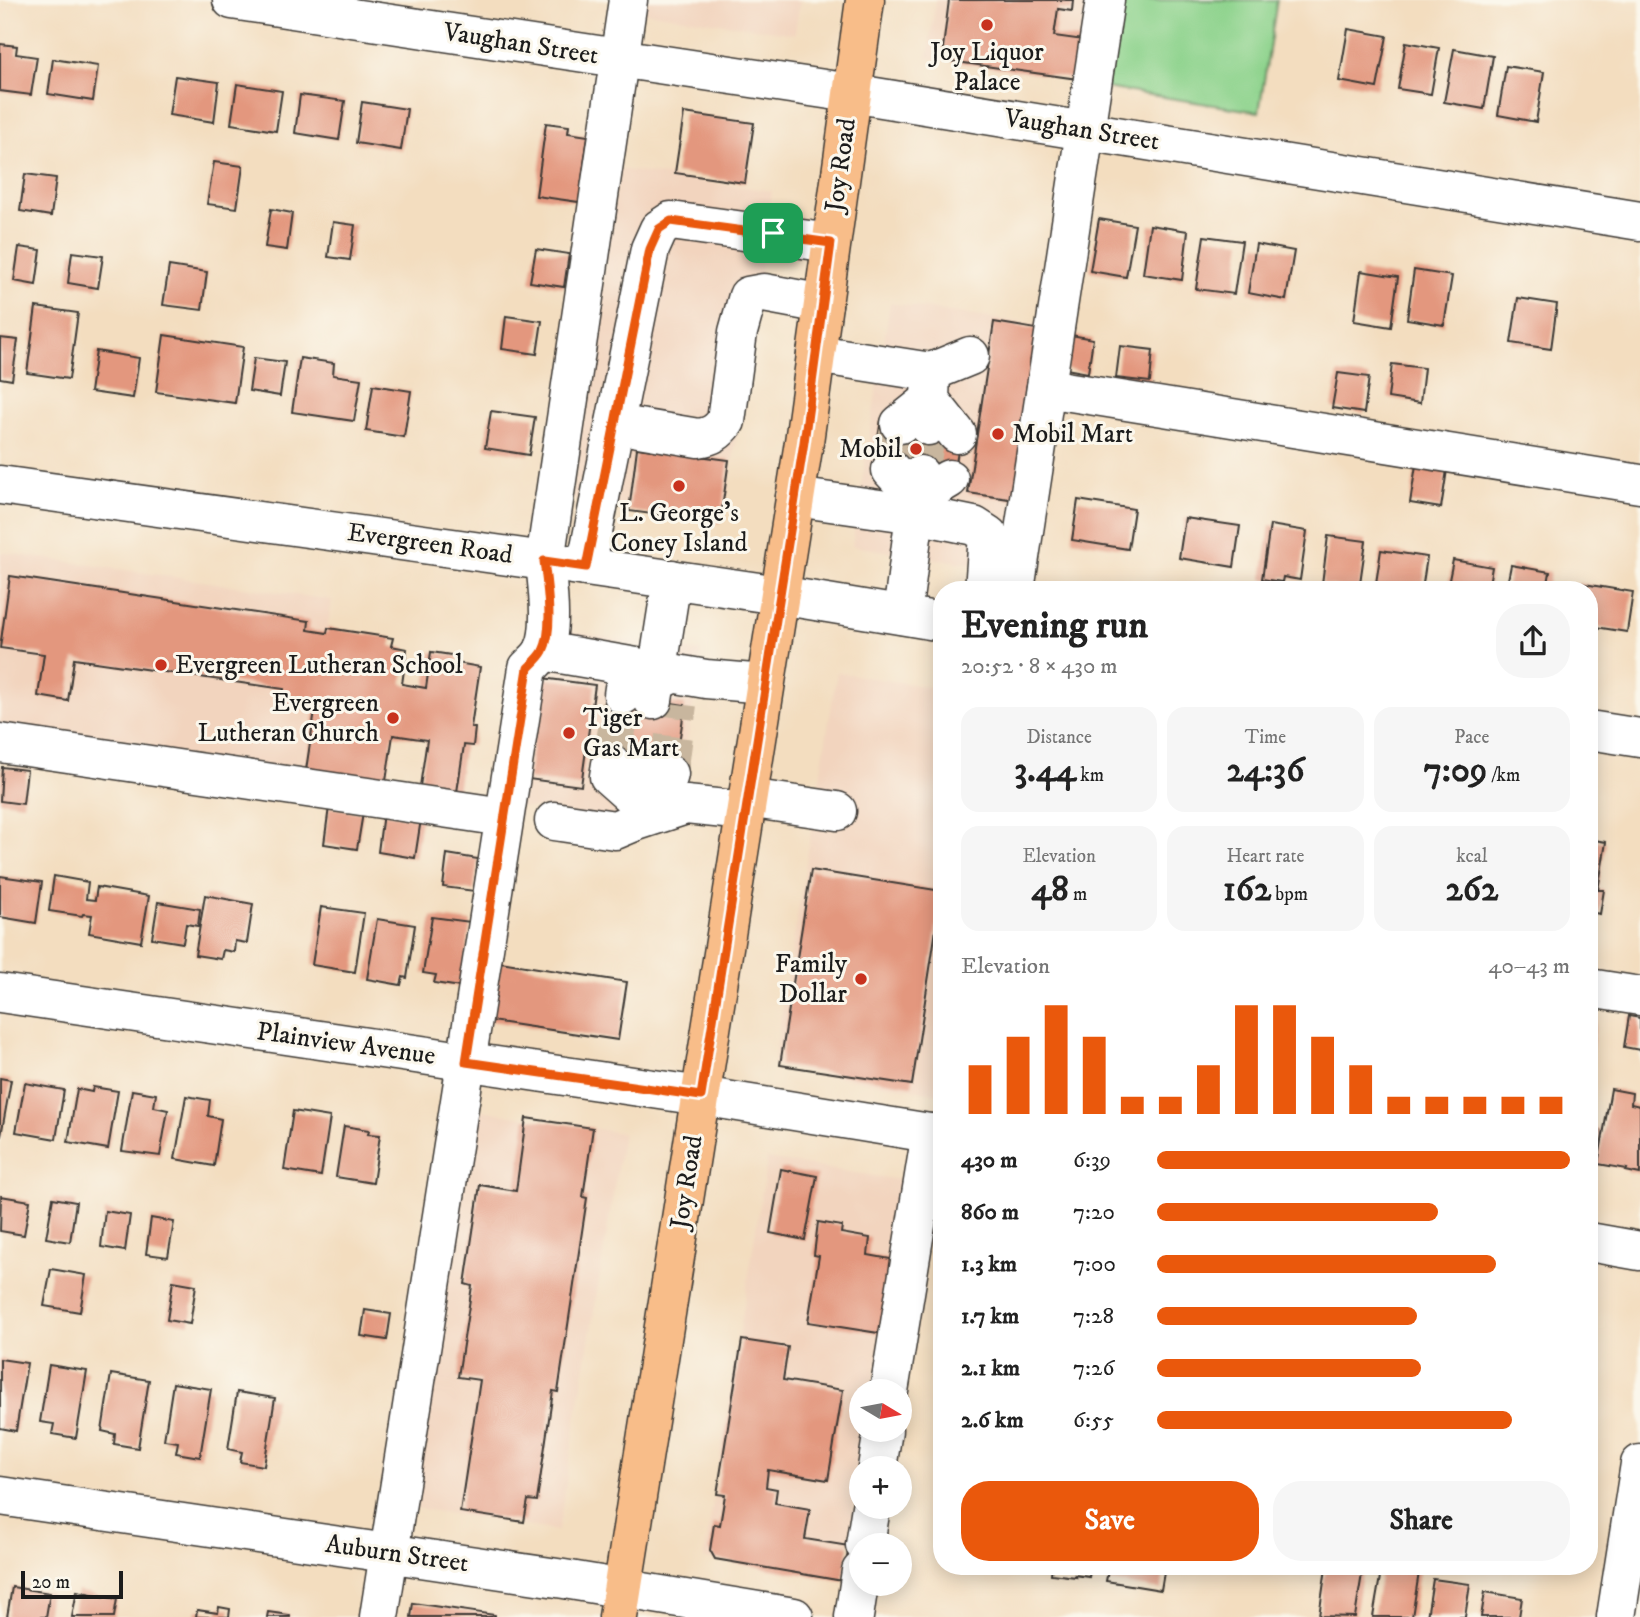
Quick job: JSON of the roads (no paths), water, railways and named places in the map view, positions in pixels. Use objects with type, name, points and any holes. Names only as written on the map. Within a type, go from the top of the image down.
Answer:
[{"type":"main road","name":"Joy Road","points":[[621,1603],[795,497],[865,0]]},
{"type":"street","name":"Vaughan Street","points":[[232,0],[851,93],[1640,220]]},
{"type":"street","points":[[379,1617],[528,668],[543,651],[550,608],[544,561],[628,0]]},
{"type":"street","points":[[1016,581],[1105,0]]},
{"type":"street","points":[[586,567],[650,249],[659,229],[671,221],[831,243]]},
{"type":"street","points":[[615,424],[698,439],[711,436],[726,421],[738,332],[748,296],[764,293],[823,304]]},
{"type":"street","points":[[816,354],[929,411],[970,356]]},
{"type":"street","points":[[1046,388],[1640,484]]},
{"type":"street","name":"Evergreen Road","points":[[0,485],[672,579],[933,620]]},
{"type":"street","points":[[902,615],[918,487]]},
{"type":"street","points":[[795,497],[918,487],[988,536],[985,581]]},
{"type":"street","points":[[653,692],[672,579]]},
{"type":"street","points":[[543,651],[653,692],[706,679],[765,684]]},
{"type":"street","points":[[1598,731],[1640,738]]},
{"type":"street","points":[[0,743],[504,817]]},
{"type":"street","points":[[554,821],[615,830],[638,786],[685,805],[746,804],[837,811]]},
{"type":"street","points":[[1598,989],[1640,996]]},
{"type":"street","name":"Plainview Avenue","points":[[0,992],[933,1128]]},
{"type":"street","points":[[891,1379],[933,1156]]},
{"type":"street","points":[[1598,1244],[1640,1251]]},
{"type":"street","points":[[1616,1617],[1640,1464]]},
{"type":"street","name":"Auburn Street","points":[[0,1496],[390,1553],[621,1603],[794,1617]]},
{"type":"street","points":[[853,1617],[857,1596]]},
{"type":"tunnel","points":[[891,470],[900,424]]},
{"type":"tunnel","points":[[920,475],[927,428]]},
{"type":"tunnel","points":[[611,764],[623,695]]},
{"type":"tunnel","points":[[669,774],[678,704]]},
{"type":"place","name":"Joy Liquor Palace","points":[[987,25]]},
{"type":"place","name":"Mobil Mart","points":[[998,434]]},
{"type":"place","name":"Mobil","points":[[916,449]]},
{"type":"place","name":"L. George's Coney Island","points":[[679,486]]},
{"type":"place","name":"Evergreen Lutheran School","points":[[161,665]]},
{"type":"place","name":"Evergreen Lutheran Church","points":[[393,718]]},
{"type":"place","name":"Tiger Gas Mart","points":[[569,733]]},
{"type":"place","name":"Family Dollar","points":[[861,979]]}]
